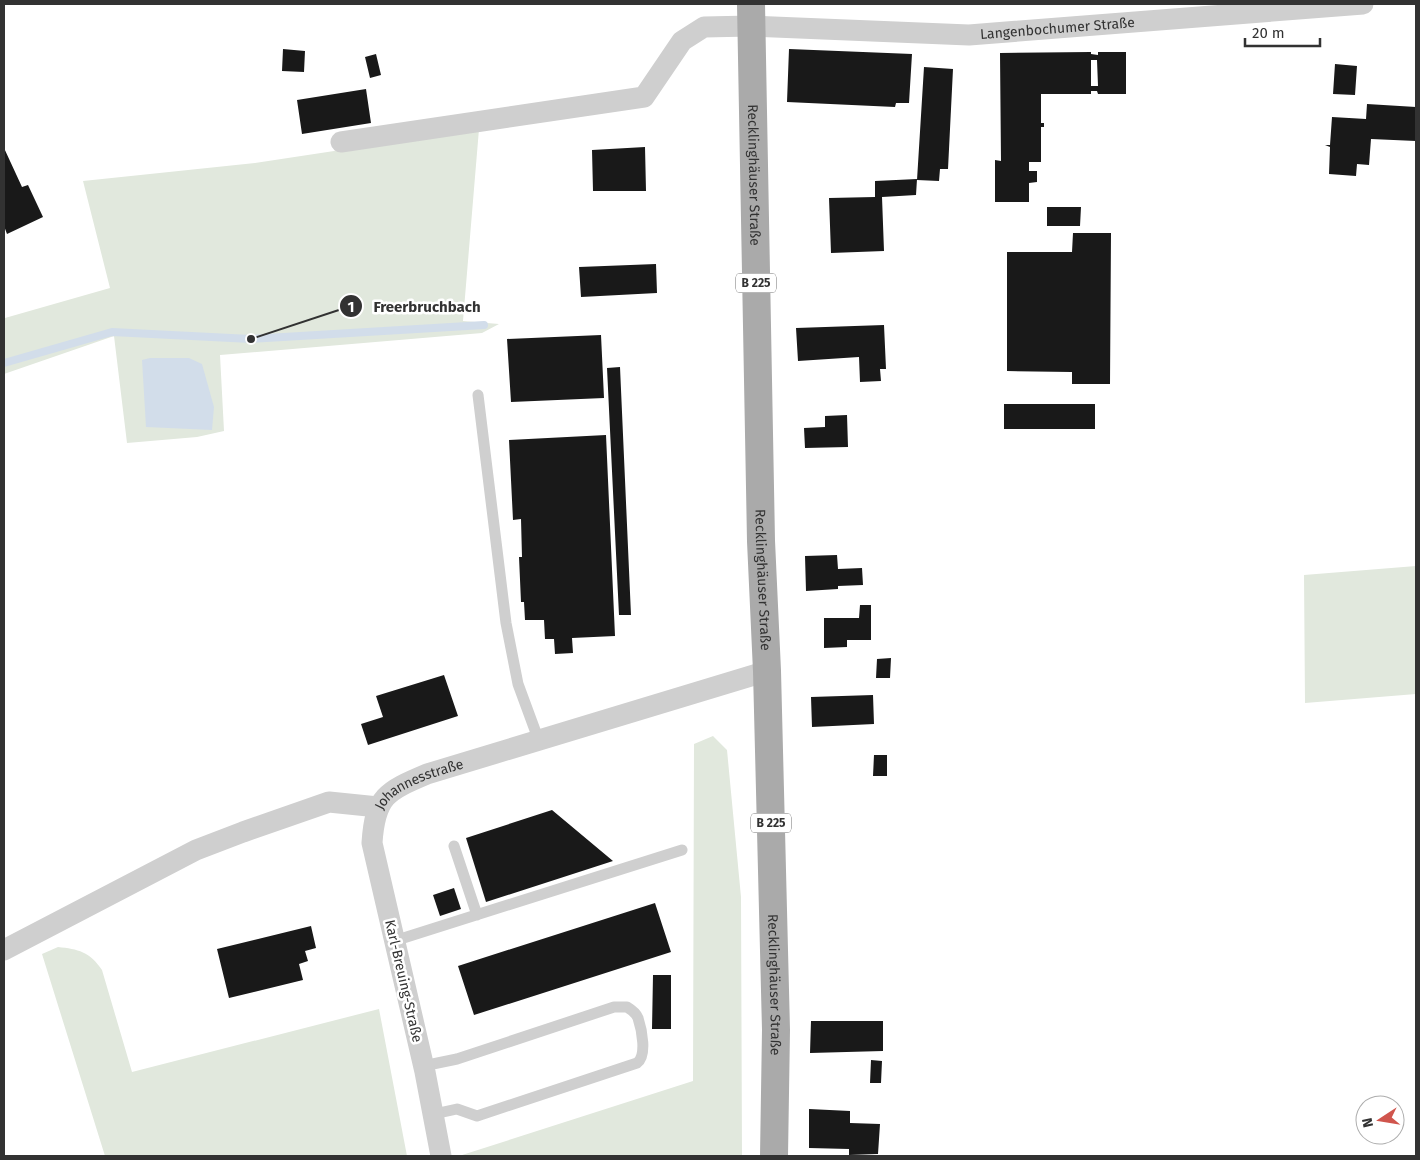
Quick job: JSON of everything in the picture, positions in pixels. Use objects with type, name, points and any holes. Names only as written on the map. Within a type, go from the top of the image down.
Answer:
[{"type":"main road","name":"Recklinghäuser Straße","points":[[751,15],[761,541],[767,671],[776,1030],[774,1156]]},
{"type":"street","name":"Langenbochumer Straße","points":[[341,142],[644,97],[682,41],[704,27],[751,15],[969,35],[1363,4]]},
{"type":"street","name":"Johannesstraße","points":[[4,950],[196,850],[243,832],[329,802],[378,807],[392,789],[427,774],[767,671]]},
{"type":"street","name":"Karl-Breuing-Straße","points":[[378,807],[373,822],[372,843],[424,1066],[441,1156]]},
{"type":"lane","points":[[478,395],[506,624],[518,684],[539,741]]},
{"type":"lane","points":[[454,846],[476,915]]},
{"type":"lane","points":[[394,942],[682,850]]},
{"type":"lane","points":[[424,1066],[457,1059],[614,1007],[627,1007],[638,1018],[643,1053],[641,1060],[637,1064],[477,1116],[457,1109],[434,1114]]},
{"type":"shaded area","points":[[479,129],[463,321],[499,324],[482,333],[220,355],[224,431],[197,437],[127,443],[114,336],[4,374],[4,316],[5,318],[110,288],[83,181],[255,163]]},
{"type":"shaded area","points":[[150,358],[189,358],[202,364],[214,407],[212,430],[146,427],[142,360]]},
{"type":"shaded area","points":[[1416,566],[1416,694],[1305,703],[1304,575]]},
{"type":"shaded area","points":[[713,736],[727,750],[741,897],[742,1156],[459,1156],[693,1081],[694,744]]},
{"type":"shaded area","points":[[58,947],[83,952],[93,959],[102,970],[132,1072],[379,1009],[407,1156],[105,1156],[42,954]]},
{"type":"building","points":[[283,49],[305,51],[304,72],[282,71]]},
{"type":"building","points":[[789,49],[912,54],[909,103],[896,103],[895,107],[787,102]]},
{"type":"building","points":[[1091,52],[1091,54],[1098,55],[1098,52],[1126,52],[1126,94],[1098,94],[1097,91],[1091,91],[1091,94],[1041,94],[1041,123],[1044,123],[1044,127],[1041,127],[1041,162],[1029,162],[1029,171],[1037,171],[1037,182],[1029,183],[1029,202],[995,202],[995,160],[1001,161],[1000,53]],"holes":[[[1091,60],[1097,60],[1098,86],[1091,86]]]},
{"type":"building","points":[[376,54],[381,75],[370,78],[365,57]]},
{"type":"building","points":[[1335,64],[1357,66],[1355,95],[1333,94]]},
{"type":"building","points":[[924,67],[953,69],[948,169],[940,169],[939,181],[917,180]]},
{"type":"building","points":[[366,89],[371,123],[302,134],[297,100]]},
{"type":"building","points":[[1367,104],[1416,107],[1416,141],[1371,139],[1369,165],[1357,164],[1356,176],[1329,174],[1330,147],[1325,145],[1330,145],[1332,117],[1366,119]]},
{"type":"building","points":[[645,147],[646,191],[593,191],[592,150]]},
{"type":"building","points":[[4,148],[22,187],[28,185],[43,217],[7,234],[4,226]]},
{"type":"building","points":[[917,179],[916,195],[882,197],[884,251],[831,253],[829,198],[875,197],[875,181]]},
{"type":"building","points":[[1047,207],[1081,207],[1080,226],[1047,226]]},
{"type":"building","points":[[1073,233],[1111,233],[1110,384],[1072,384],[1072,372],[1007,371],[1007,252],[1072,252]]},
{"type":"building","points":[[656,264],[657,293],[581,297],[579,267]]},
{"type":"building","points":[[884,325],[886,369],[880,369],[881,381],[860,382],[859,357],[798,361],[796,328]]},
{"type":"building","points":[[601,335],[604,398],[511,402],[507,339]]},
{"type":"building","points":[[620,367],[631,615],[619,615],[607,368]]},
{"type":"building","points":[[1004,404],[1095,404],[1095,429],[1004,429]]},
{"type":"building","points":[[847,415],[848,447],[805,448],[804,428],[825,427],[825,416]]},
{"type":"building","points":[[606,435],[615,636],[572,638],[573,653],[555,654],[554,639],[545,639],[544,620],[525,620],[524,602],[521,602],[519,557],[522,557],[521,519],[513,520],[509,440]]},
{"type":"building","points":[[837,555],[838,569],[862,568],[863,585],[838,586],[838,589],[806,591],[805,556]]},
{"type":"building","points":[[860,605],[871,605],[871,640],[847,640],[847,647],[824,648],[824,618],[859,618]]},
{"type":"building","points":[[891,658],[890,678],[876,678],[877,659]]},
{"type":"building","points":[[444,675],[458,716],[368,745],[361,724],[383,717],[376,696]]},
{"type":"building","points":[[873,695],[874,724],[812,727],[811,697]]},
{"type":"building","points":[[874,755],[887,755],[887,776],[873,776]]},
{"type":"building","points":[[552,810],[613,861],[486,902],[466,838]]},
{"type":"building","points":[[454,888],[461,909],[440,916],[433,895]]},
{"type":"building","points":[[655,903],[671,952],[474,1015],[458,966]]},
{"type":"building","points":[[311,926],[316,948],[305,951],[308,961],[299,964],[303,980],[229,998],[217,949]]},
{"type":"building","points":[[653,975],[671,975],[671,1029],[652,1029]]},
{"type":"building","points":[[811,1021],[883,1021],[883,1051],[810,1053]]},
{"type":"building","points":[[871,1060],[882,1061],[881,1083],[870,1083]]},
{"type":"building","points":[[809,1109],[850,1111],[850,1123],[880,1124],[878,1154],[849,1155],[849,1149],[809,1148]]},
{"type":"waterway","points":[[4,363],[112,332],[251,339],[484,325]]},
{"type":"place","name":"Freerbruchbach","points":[[251,339]]}]
